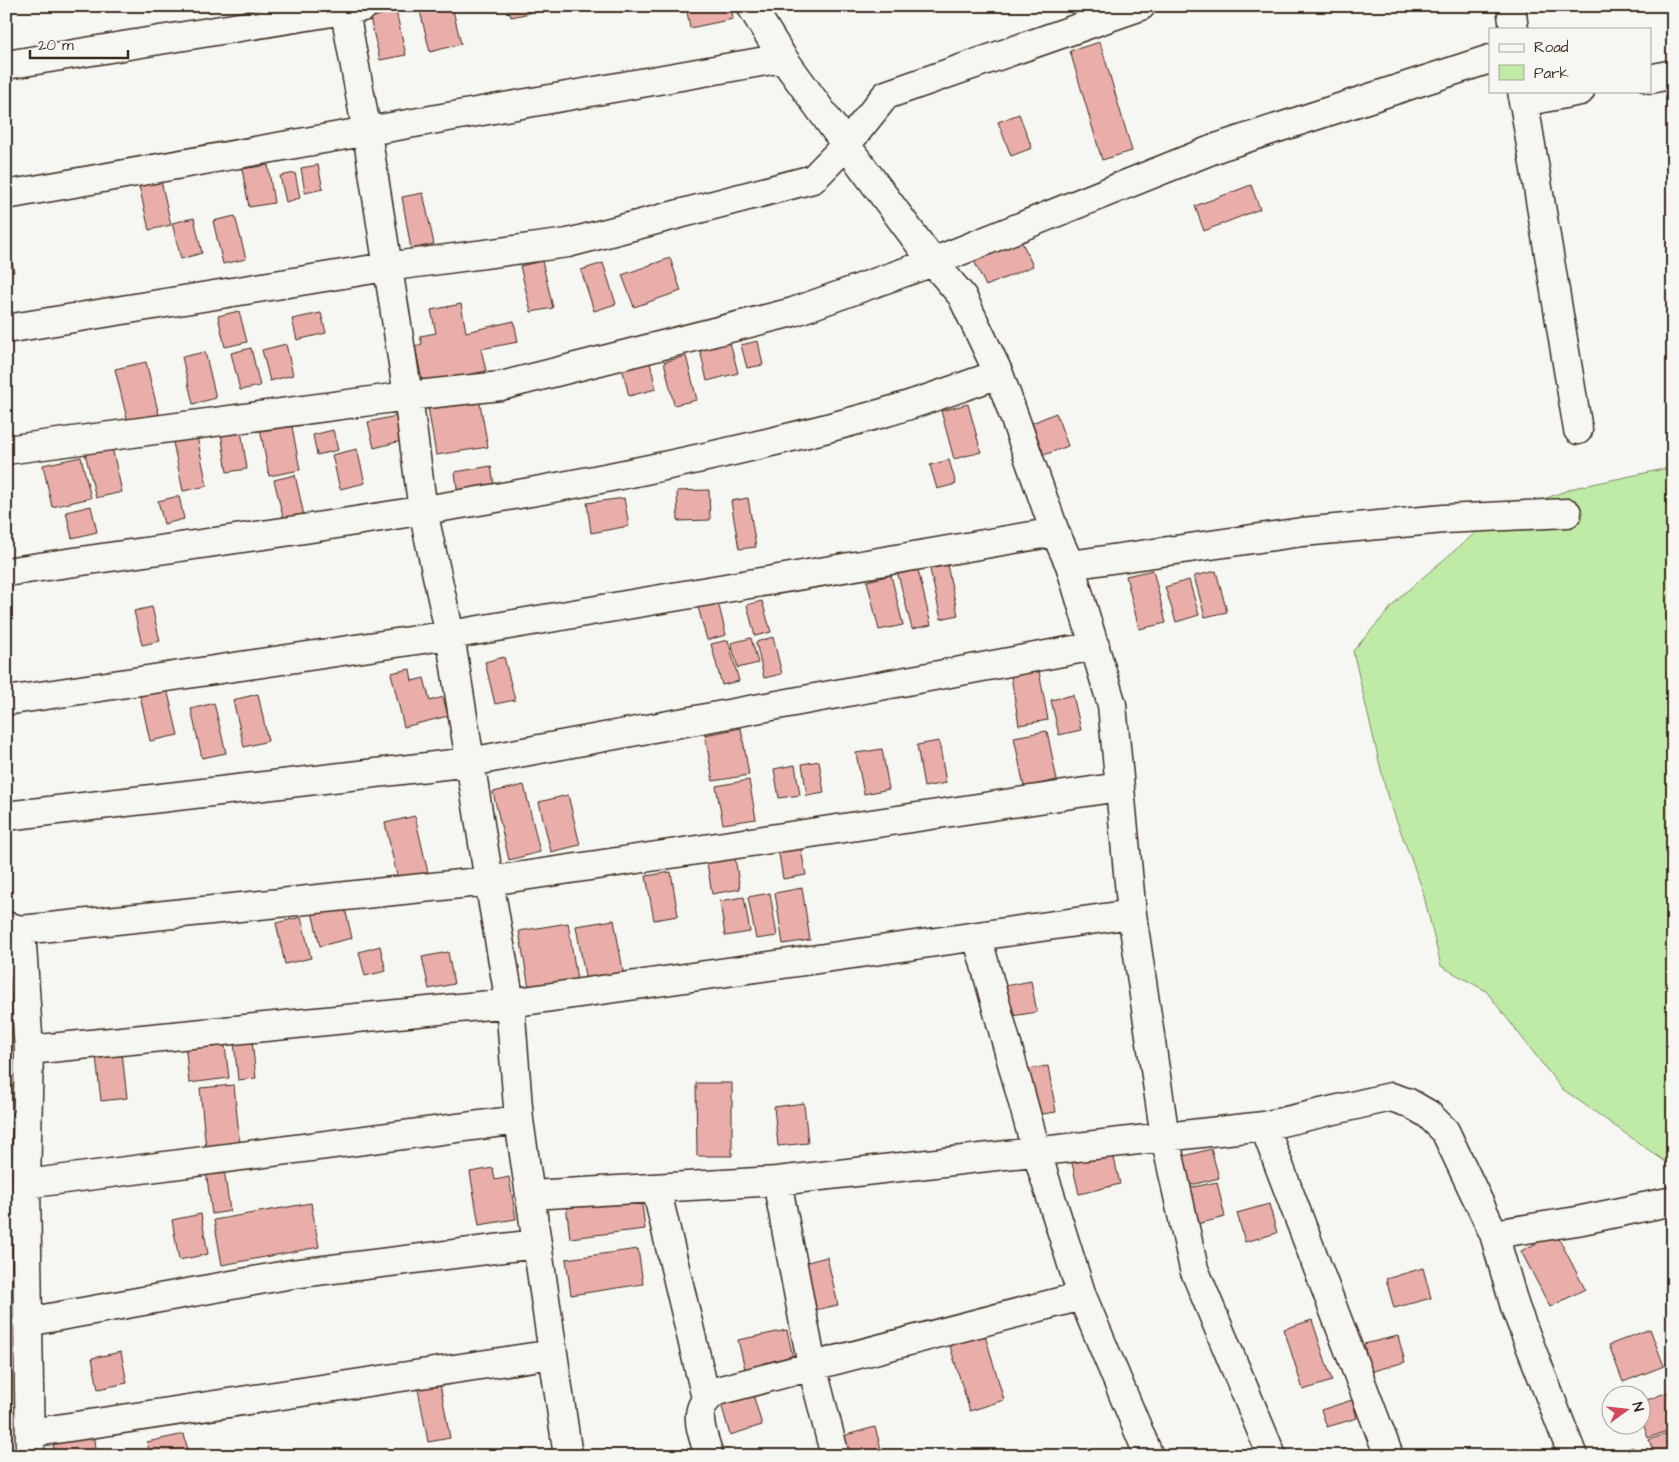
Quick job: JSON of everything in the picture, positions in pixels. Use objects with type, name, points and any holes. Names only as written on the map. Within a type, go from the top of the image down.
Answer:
[{"type":"street","points":[[6,329],[386,267],[568,243],[813,179],[846,145],[886,95],[1141,6]]},
{"type":"street","points":[[1511,6],[1514,28]]},
{"type":"street","points":[[6,65],[351,8],[386,267],[408,396],[423,511],[450,635],[510,1003],[519,1120],[568,1456]]},
{"type":"street","points":[[756,8],[783,58],[932,262],[962,296],[999,374],[1055,532],[1070,565],[1112,705],[1132,914],[1165,1137],[1194,1269],[1272,1456]]},
{"type":"street","points":[[6,195],[367,133],[658,78],[783,58]]},
{"type":"street","points":[[6,450],[408,396],[501,386],[793,312],[932,262],[1219,146],[1489,59]]},
{"type":"street","points":[[1652,79],[1673,74]]},
{"type":"street","points":[[1568,92],[1522,96],[1578,430]]},
{"type":"street","points":[[6,572],[423,511],[682,463],[885,413],[999,374]]},
{"type":"street","points":[[1070,565],[1302,532],[1444,519],[1567,513]]},
{"type":"street","points":[[6,701],[450,635],[1055,532]]},
{"type":"street","points":[[6,816],[470,762],[1095,646]]},
{"type":"street","points":[[553,1354],[30,1444],[26,1184],[29,1050],[14,928],[489,881],[1119,787]]},
{"type":"street","points":[[29,1050],[510,1003],[1132,914]]},
{"type":"street","points":[[977,936],[1036,1150],[1082,1296],[1149,1456]]},
{"type":"street","points":[[530,1195],[777,1182],[1036,1150],[1264,1126],[1391,1098],[1409,1103],[1428,1114],[1444,1130],[1494,1234],[1514,1307],[1573,1456]]},
{"type":"street","points":[[26,1184],[519,1120]]},
{"type":"street","points":[[1264,1126],[1389,1456]]},
{"type":"street","points":[[777,1182],[812,1366],[835,1456]]},
{"type":"street","points":[[656,1188],[706,1398]]},
{"type":"street","points":[[1494,1234],[1577,1221],[1673,1201]]},
{"type":"street","points":[[27,1322],[292,1274],[536,1244]]},
{"type":"street","points":[[709,1456],[700,1419],[700,1408],[706,1398],[717,1392],[1082,1296]]},
{"type":"green space","points":[[1673,467],[1673,1167],[1561,1088],[1486,991],[1441,966],[1422,888],[1387,795],[1353,651],[1401,596],[1494,517],[1574,488]]},
{"type":"building","points":[[441,6],[452,6],[461,44],[430,52],[420,11]]},
{"type":"building","points":[[508,6],[529,6],[530,13],[511,17]]},
{"type":"building","points":[[686,6],[731,6],[733,19],[690,28]]},
{"type":"building","points":[[396,11],[406,55],[380,60],[370,18]]},
{"type":"building","points":[[1100,42],[1132,151],[1102,160],[1070,51]]},
{"type":"building","points":[[1019,114],[1032,148],[1011,156],[998,122]]},
{"type":"building","points":[[268,165],[274,203],[249,207],[242,169]]},
{"type":"building","points":[[318,165],[323,189],[305,193],[301,168]]},
{"type":"building","points":[[295,173],[300,198],[286,202],[280,176]]},
{"type":"building","points":[[160,176],[171,225],[149,230],[138,181]]},
{"type":"building","points":[[1251,185],[1260,209],[1204,231],[1195,206]]},
{"type":"building","points":[[423,193],[434,244],[411,249],[402,197]]},
{"type":"building","points":[[235,216],[246,259],[223,264],[213,221]]},
{"type":"building","points":[[194,218],[202,253],[181,259],[172,223]]},
{"type":"building","points":[[6,232],[14,272],[6,273]]},
{"type":"building","points":[[1020,238],[1033,266],[986,286],[973,259]]},
{"type":"building","points":[[670,258],[681,291],[634,307],[622,275]]},
{"type":"building","points":[[542,261],[553,308],[531,312],[520,266]]},
{"type":"building","points":[[603,263],[616,304],[594,311],[581,270]]},
{"type":"building","points":[[461,304],[466,332],[514,321],[518,342],[481,349],[486,371],[453,378],[424,390],[415,346],[422,344],[420,336],[436,333],[431,310]]},
{"type":"building","points":[[239,311],[247,342],[225,347],[218,316]]},
{"type":"building","points":[[321,313],[326,333],[297,340],[292,319]]},
{"type":"building","points":[[728,334],[738,373],[707,381],[698,341]]},
{"type":"building","points":[[758,341],[763,365],[747,368],[741,345]]},
{"type":"building","points":[[286,344],[293,375],[270,381],[262,350]]},
{"type":"building","points":[[251,348],[260,386],[240,390],[231,353]]},
{"type":"building","points":[[205,352],[216,398],[193,404],[182,357]]},
{"type":"building","points":[[686,356],[697,400],[674,405],[664,362]]},
{"type":"building","points":[[649,358],[656,389],[629,396],[621,364]]},
{"type":"building","points":[[146,362],[159,415],[128,423],[115,369]]},
{"type":"building","points":[[479,398],[488,447],[436,455],[428,407]]},
{"type":"building","points":[[968,404],[981,452],[954,459],[941,411]]},
{"type":"building","points":[[1056,413],[1068,446],[1044,455],[1032,423]]},
{"type":"building","points":[[396,416],[401,441],[374,448],[368,422]]},
{"type":"building","points":[[291,421],[300,470],[269,476],[260,428]]},
{"type":"building","points":[[241,430],[247,469],[227,472],[221,433]]},
{"type":"building","points":[[333,430],[338,450],[317,455],[313,435]]},
{"type":"building","points":[[197,437],[207,486],[183,491],[173,442]]},
{"type":"building","points":[[112,447],[122,492],[96,498],[85,453]]},
{"type":"building","points":[[357,449],[365,483],[340,489],[332,455]]},
{"type":"building","points":[[81,457],[91,498],[52,507],[43,465]]},
{"type":"building","points":[[949,460],[956,484],[937,489],[930,465]]},
{"type":"building","points":[[491,466],[495,491],[458,496],[455,472]]},
{"type":"building","points":[[295,475],[305,520],[285,525],[274,480]]},
{"type":"building","points":[[709,490],[710,520],[678,521],[677,491]]},
{"type":"building","points":[[179,496],[184,519],[164,524],[158,501]]},
{"type":"building","points":[[624,498],[629,526],[591,533],[587,503]]},
{"type":"building","points":[[748,498],[756,547],[739,549],[731,501]]},
{"type":"building","points":[[91,506],[97,532],[72,538],[66,512]]},
{"type":"building","points":[[947,565],[958,615],[941,619],[930,569]]},
{"type":"building","points":[[918,570],[931,625],[912,629],[898,574]]},
{"type":"building","points":[[1153,570],[1166,623],[1139,629],[1126,576]]},
{"type":"building","points":[[1216,571],[1227,612],[1205,617],[1194,576]]},
{"type":"building","points":[[891,575],[903,625],[879,630],[867,581]]},
{"type":"building","points":[[1189,580],[1199,615],[1176,622],[1165,587]]},
{"type":"building","points":[[762,601],[771,632],[755,636],[747,605]]},
{"type":"building","points":[[718,602],[726,635],[707,640],[698,607]]},
{"type":"building","points":[[152,607],[160,641],[142,645],[134,611]]},
{"type":"building","points":[[773,637],[782,674],[764,678],[756,642]]},
{"type":"building","points":[[751,638],[758,663],[738,668],[731,643]]},
{"type":"building","points":[[728,640],[739,681],[722,685],[711,644]]},
{"type":"building","points":[[504,657],[515,700],[495,704],[485,662]]},
{"type":"building","points":[[410,669],[412,681],[424,678],[430,701],[443,697],[448,716],[404,727],[391,673]]},
{"type":"building","points":[[1039,671],[1048,720],[1019,725],[1011,676]]},
{"type":"building","points":[[167,689],[178,735],[150,741],[140,695]]},
{"type":"building","points":[[258,694],[268,741],[244,747],[233,700]]},
{"type":"building","points":[[1073,695],[1081,730],[1059,735],[1051,700]]},
{"type":"building","points":[[214,703],[226,753],[202,758],[191,709]]},
{"type":"building","points":[[741,728],[749,775],[713,781],[705,735]]},
{"type":"building","points":[[1047,731],[1057,780],[1024,787],[1014,737]]},
{"type":"building","points":[[939,741],[946,783],[924,787],[917,745]]},
{"type":"building","points":[[882,749],[889,789],[864,794],[856,753]]},
{"type":"building","points":[[819,761],[824,793],[807,796],[802,764]]},
{"type":"building","points":[[795,765],[800,795],[779,798],[774,769]]},
{"type":"building","points":[[749,780],[756,819],[723,824],[716,786]]},
{"type":"building","points":[[524,785],[540,852],[509,860],[493,792]]},
{"type":"building","points":[[568,795],[580,845],[551,852],[539,802]]},
{"type":"building","points":[[415,816],[428,873],[398,880],[385,823]]},
{"type":"building","points":[[800,845],[806,875],[783,879],[778,848]]},
{"type":"building","points":[[733,846],[740,889],[712,894],[705,851]]},
{"type":"building","points":[[671,872],[678,916],[654,920],[646,876]]},
{"type":"building","points":[[802,888],[810,940],[783,944],[775,893]]},
{"type":"building","points":[[770,893],[777,936],[756,939],[748,897]]},
{"type":"building","points":[[744,897],[750,932],[725,936],[720,901]]},
{"type":"building","points":[[344,904],[352,938],[320,946],[312,912]]},
{"type":"building","points":[[301,917],[311,958],[285,964],[276,923]]},
{"type":"building","points":[[614,920],[624,976],[586,982],[576,926]]},
{"type":"building","points":[[568,923],[577,980],[529,988],[519,931]]},
{"type":"building","points":[[380,946],[386,971],[365,976],[359,952]]},
{"type":"building","points":[[448,952],[454,984],[429,989],[422,957]]},
{"type":"building","points":[[1031,981],[1037,1012],[1000,1018],[995,988]]},
{"type":"building","points":[[251,1031],[256,1078],[238,1080],[233,1033]]},
{"type":"building","points":[[224,1038],[229,1078],[189,1083],[185,1042]]},
{"type":"building","points":[[122,1053],[127,1098],[101,1101],[96,1056]]},
{"type":"building","points":[[1048,1066],[1056,1112],[1029,1116],[1021,1070]]},
{"type":"building","points":[[696,1083],[732,1083],[732,1156],[697,1156]]},
{"type":"building","points":[[234,1085],[240,1146],[206,1149],[200,1088]]},
{"type":"building","points":[[804,1103],[808,1143],[778,1146],[774,1107]]},
{"type":"building","points":[[1112,1149],[1120,1184],[1079,1194],[1071,1159]]},
{"type":"building","points":[[1211,1149],[1219,1178],[1187,1186],[1180,1157]]},
{"type":"building","points":[[223,1162],[230,1211],[212,1214],[205,1164]]},
{"type":"building","points":[[493,1168],[495,1180],[509,1177],[516,1219],[479,1225],[470,1172]]},
{"type":"building","points":[[1217,1182],[1225,1217],[1193,1225],[1184,1189]]},
{"type":"building","points":[[641,1196],[645,1229],[570,1238],[566,1204]]},
{"type":"building","points":[[311,1203],[319,1247],[222,1265],[214,1220]]},
{"type":"building","points":[[1269,1204],[1277,1233],[1245,1242],[1237,1213]]},
{"type":"building","points":[[201,1214],[208,1254],[179,1260],[172,1220]]},
{"type":"building","points":[[1556,1233],[1585,1289],[1550,1307],[1521,1251]]},
{"type":"building","points":[[638,1249],[643,1284],[571,1295],[566,1259]]},
{"type":"building","points":[[827,1257],[838,1305],[811,1311],[800,1264]]},
{"type":"building","points":[[1423,1268],[1431,1298],[1394,1308],[1386,1279]]},
{"type":"building","points":[[1312,1320],[1332,1381],[1303,1390],[1284,1329]]},
{"type":"building","points":[[1650,1329],[1664,1366],[1623,1382],[1609,1345]]},
{"type":"building","points":[[787,1330],[794,1362],[746,1373],[738,1340]]},
{"type":"building","points":[[984,1332],[1004,1400],[970,1411],[949,1343]]},
{"type":"building","points":[[1398,1336],[1405,1362],[1370,1372],[1364,1344]]},
{"type":"building","points":[[121,1352],[127,1383],[98,1389],[92,1358]]},
{"type":"building","points":[[440,1384],[450,1438],[428,1442],[418,1389]]},
{"type":"building","points":[[1673,1390],[1673,1429],[1648,1438],[1647,1434],[1652,1434],[1652,1398]]},
{"type":"building","points":[[752,1391],[762,1425],[730,1435],[720,1400]]},
{"type":"building","points":[[1352,1400],[1357,1418],[1327,1427],[1321,1410]]},
{"type":"building","points":[[875,1427],[883,1456],[844,1456],[839,1437]]},
{"type":"building","points":[[1673,1431],[1673,1456],[1655,1456],[1649,1440]]},
{"type":"building","points":[[93,1432],[96,1456],[55,1456],[52,1438]]},
{"type":"building","points":[[184,1434],[189,1456],[150,1456],[147,1442]]},
{"type":"building","points":[[1633,1447],[1636,1456],[1607,1456]]}]
